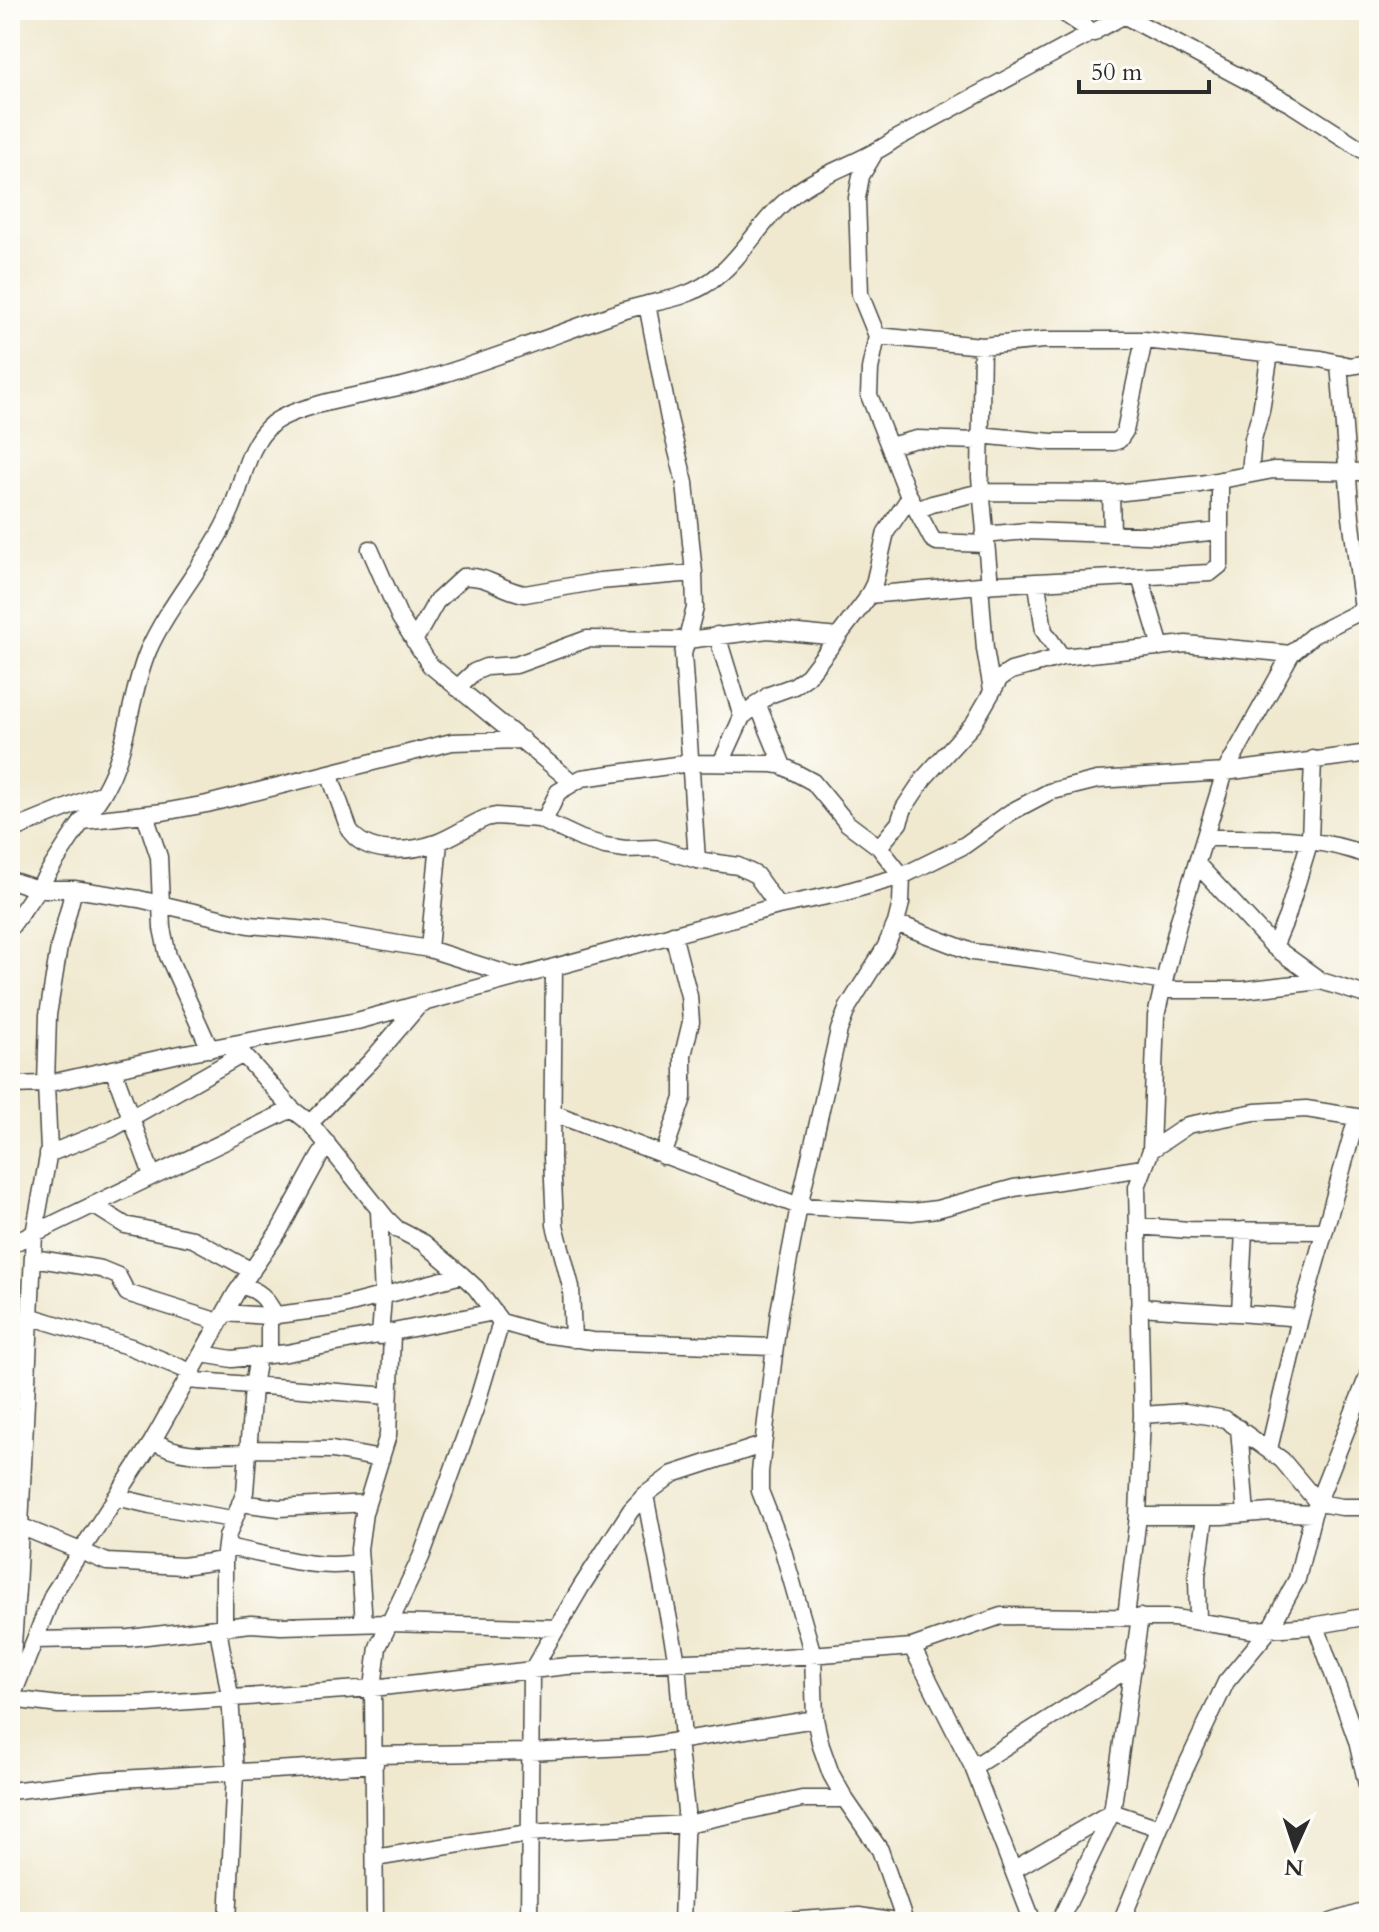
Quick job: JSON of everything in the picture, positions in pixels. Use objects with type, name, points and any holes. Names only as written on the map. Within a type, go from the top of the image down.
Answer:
[{"type":"street","points":[[1059,10],[1094,33]]},
{"type":"street","points":[[10,928],[104,792],[119,759],[147,654],[232,510],[255,445],[273,423],[286,415],[456,371],[647,304],[682,295],[716,277],[737,259],[769,217],[816,179],[874,154],[894,140],[1130,13],[1291,104],[1369,154]]},
{"type":"street","points":[[874,154],[861,176],[857,198],[860,294],[877,336],[868,382],[869,395],[913,504],[935,541],[984,540],[1027,531],[1171,536],[1220,531]]},
{"type":"street","points":[[647,304],[685,483],[694,573],[695,608],[687,640],[684,673],[697,860]]},
{"type":"street","points":[[877,336],[982,346],[1044,340],[1144,340],[1270,353],[1350,366],[1369,363]]},
{"type":"street","points":[[889,446],[917,439],[1119,440],[1125,431],[1144,340]]},
{"type":"street","points":[[982,346],[979,438],[985,649],[992,690]]},
{"type":"street","points":[[1250,473],[1253,439],[1261,411],[1270,353]]},
{"type":"street","points":[[1059,1922],[1112,1812],[1134,1665],[1133,1617],[1142,1415],[1137,1187],[1151,1150],[1156,1016],[1163,986],[1179,920],[1225,772],[1291,654],[1313,635],[1366,608],[1364,556],[1348,472],[1339,363]]},
{"type":"street","points":[[721,763],[742,717],[757,703],[808,676],[838,637],[874,584],[886,532],[913,504],[965,498],[981,492],[1111,493],[1171,488],[1273,470],[1369,472]]},
{"type":"street","points":[[868,595],[985,585],[1210,573],[1220,565],[1220,480]]},
{"type":"street","points":[[1111,493],[1112,533]]},
{"type":"street","points":[[370,549],[400,618],[430,665],[572,782]]},
{"type":"street","points":[[414,641],[436,602],[463,577],[484,578],[513,592],[525,594],[600,581],[694,573]]},
{"type":"street","points":[[1140,577],[1161,647]]},
{"type":"street","points":[[1037,584],[1044,631],[1062,657]]},
{"type":"street","points":[[457,688],[474,672],[486,667],[516,665],[587,639],[687,640],[768,630],[838,637]]},
{"type":"street","points":[[717,635],[742,717]]},
{"type":"street","points":[[879,847],[899,823],[904,808],[924,778],[974,723],[1000,678],[1011,671],[1062,657],[1186,644],[1291,654]]},
{"type":"street","points":[[757,703],[783,766]]},
{"type":"street","points":[[82,821],[145,815],[207,804],[452,742],[523,740]]},
{"type":"street","points":[[10,1085],[46,1084],[210,1049],[238,1049],[357,1021],[778,906],[842,893],[902,876],[965,845],[1011,812],[1049,792],[1097,780],[1225,772],[1369,753]]},
{"type":"street","points":[[1274,947],[1287,916],[1310,840],[1313,759]]},
{"type":"street","points":[[544,821],[558,792],[582,778],[690,763],[783,766],[813,782],[847,823],[879,847],[902,876],[901,903],[896,923],[885,948],[848,1007],[839,1030],[799,1206],[774,1347],[762,1445],[760,1491],[782,1547],[813,1655],[815,1719],[831,1774],[880,1850],[905,1922]]},
{"type":"street","points":[[329,773],[349,829],[359,841],[375,848],[397,849],[439,842],[467,826],[496,816],[544,821],[605,846],[656,848],[697,860],[738,866],[756,875],[778,906]]},
{"type":"street","points":[[10,831],[104,792]]},
{"type":"street","points":[[145,815],[159,857],[162,928],[168,956],[210,1049]]},
{"type":"street","points":[[1205,838],[1310,840],[1346,847],[1369,856]]},
{"type":"street","points":[[429,949],[439,842]]},
{"type":"street","points":[[1197,864],[1274,947],[1321,981],[1369,996]]},
{"type":"street","points":[[10,880],[38,889],[74,889],[160,904],[249,925],[320,931],[429,949],[517,977]]},
{"type":"street","points":[[74,889],[59,947],[48,1015],[46,1084],[50,1119],[48,1154],[34,1234],[17,1458],[14,1672],[10,1701],[59,1705],[147,1704],[373,1688],[567,1666],[813,1655],[912,1647],[1001,1616],[1133,1617],[1198,1621],[1253,1630],[1316,1626],[1369,1616]]},
{"type":"street","points":[[896,923],[965,950],[1038,960],[1163,986],[1243,990],[1321,981]]},
{"type":"street","points":[[663,1156],[683,1098],[683,1055],[691,1022],[689,996],[673,934]]},
{"type":"street","points":[[554,967],[555,1225],[571,1287],[573,1339]]},
{"type":"street","points":[[310,1123],[371,1061],[421,1003]]},
{"type":"street","points":[[48,1154],[111,1129],[238,1049]]},
{"type":"street","points":[[238,1049],[292,1109],[310,1123],[379,1211],[397,1229],[424,1243],[462,1275],[476,1288],[497,1317]]},
{"type":"street","points":[[113,1069],[152,1175]]},
{"type":"street","points":[[10,1245],[292,1109]]},
{"type":"street","points":[[1151,1150],[1188,1125],[1255,1112],[1306,1109],[1363,1118],[1323,1231],[1269,1449]]},
{"type":"street","points":[[553,1113],[799,1206],[912,1212],[937,1209],[1014,1188],[1143,1168]]},
{"type":"street","points":[[14,1672],[35,1640],[53,1594],[153,1440],[241,1286],[279,1231],[327,1143]]},
{"type":"street","points":[[93,1205],[125,1225],[193,1239],[252,1271]]},
{"type":"street","points":[[364,1624],[361,1529],[388,1435],[389,1396],[379,1211]]},
{"type":"street","points":[[1138,1226],[1323,1231]]},
{"type":"street","points":[[1240,1313],[1244,1230]]},
{"type":"street","points":[[33,1258],[101,1269],[118,1276],[127,1293],[222,1318],[272,1316],[357,1304],[462,1275]]},
{"type":"street","points":[[228,1922],[235,1772],[221,1627],[225,1553],[232,1519],[245,1492],[253,1387],[272,1316],[263,1294],[241,1286]]},
{"type":"street","points":[[1139,1307],[1300,1318]]},
{"type":"street","points":[[202,1354],[232,1359],[264,1355],[497,1317],[573,1339],[774,1347]]},
{"type":"street","points":[[375,1922],[373,1688],[378,1647],[421,1557],[464,1439],[497,1317]]},
{"type":"street","points":[[10,1332],[29,1324],[131,1347],[189,1376],[253,1387],[389,1396]]},
{"type":"street","points":[[1121,1922],[1159,1828],[1226,1682],[1270,1629],[1297,1579],[1316,1508],[1369,1373]]},
{"type":"street","points":[[1142,1415],[1185,1412],[1225,1419],[1269,1449],[1316,1508]]},
{"type":"street","points":[[1239,1428],[1246,1514]]},
{"type":"street","points":[[153,1440],[166,1449],[216,1456],[248,1451],[332,1450],[381,1459]]},
{"type":"street","points":[[529,1922],[531,1672],[631,1510],[645,1495],[673,1474],[762,1445]]},
{"type":"street","points":[[645,1495],[677,1662],[687,1824],[682,1922]]},
{"type":"street","points":[[116,1497],[232,1519]]},
{"type":"street","points":[[240,1503],[279,1508],[367,1503]]},
{"type":"street","points":[[1138,1516],[1205,1516],[1369,1507]]},
{"type":"street","points":[[1198,1621],[1197,1576],[1205,1516]]},
{"type":"street","points":[[15,1526],[107,1562],[183,1566],[225,1553],[323,1566],[360,1562]]},
{"type":"street","points":[[35,1640],[129,1638],[221,1627],[390,1623],[557,1628]]},
{"type":"street","points":[[1316,1626],[1357,1741],[1369,1794]]},
{"type":"street","points":[[912,1647],[973,1767],[1033,1922]]},
{"type":"street","points":[[973,1767],[1134,1665]]},
{"type":"street","points":[[10,1791],[104,1780],[375,1760],[646,1746],[815,1719]]},
{"type":"street","points":[[375,1858],[528,1833],[687,1824],[802,1799],[845,1799]]},
{"type":"street","points":[[1013,1870],[1112,1812],[1159,1828]]},
{"type":"street","points":[[1341,1921],[1369,1910]]},
{"type":"street","points":[[771,1922],[859,1916],[896,1922]]}]
